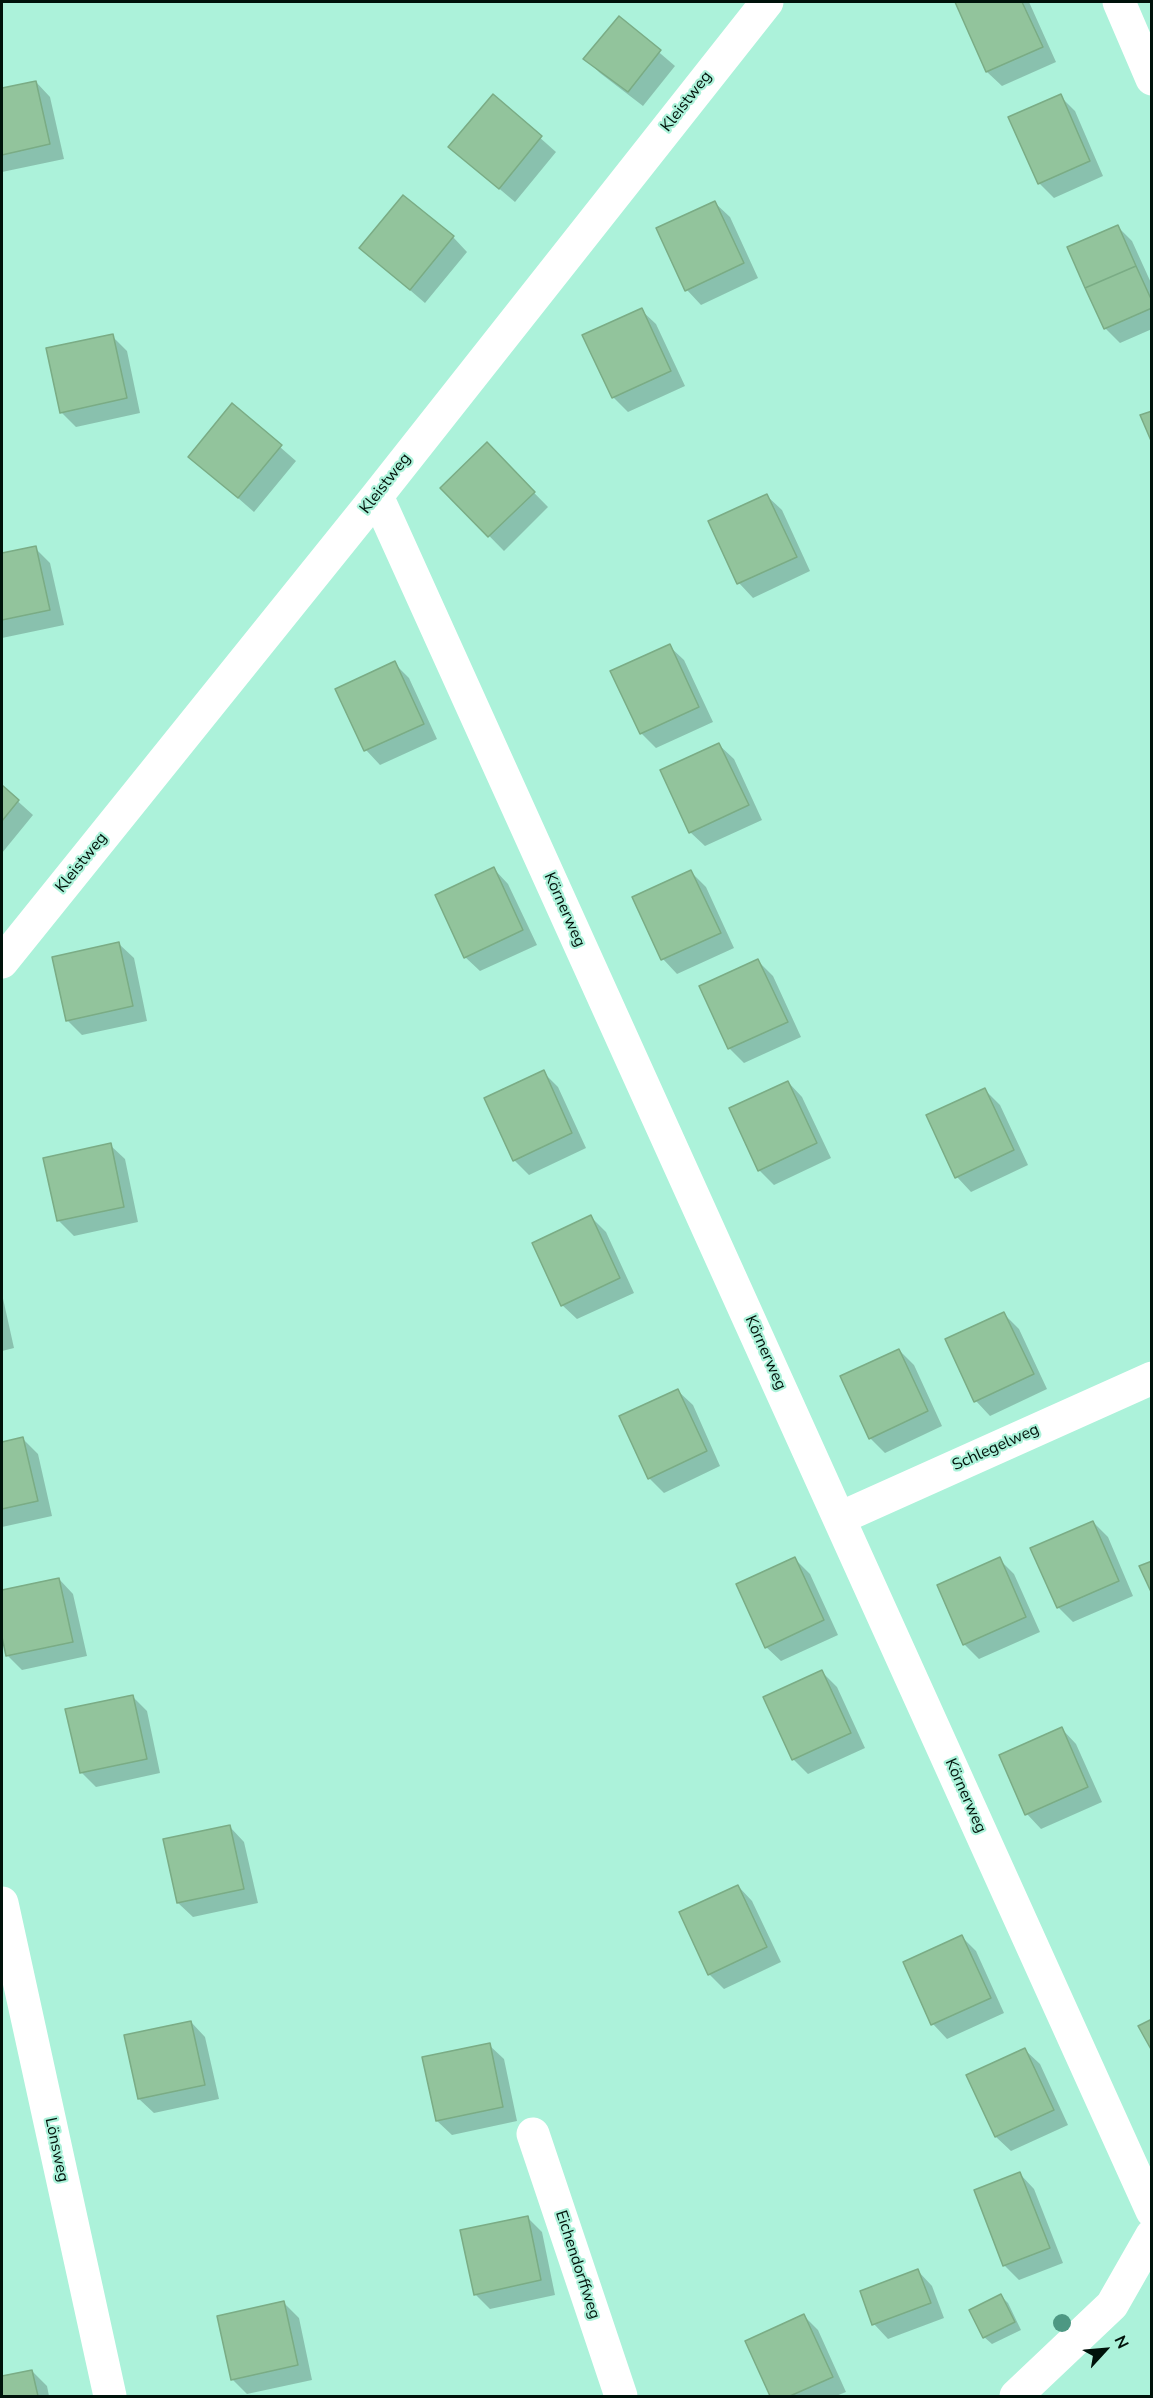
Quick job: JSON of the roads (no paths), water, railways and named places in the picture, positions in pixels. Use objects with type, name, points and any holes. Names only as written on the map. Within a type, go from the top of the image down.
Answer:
[{"type":"street","name":"Kleistweg","points":[[2,963],[377,496],[767,2]]},
{"type":"street","points":[[1119,2],[1152,79]]},
{"type":"street","name":"Körnerweg","points":[[377,496],[1152,2211]]},
{"type":"street","name":"Schlegelweg","points":[[840,1518],[1152,1378]]},
{"type":"street","name":"Lönsweg","points":[[2,1903],[110,2397]]},
{"type":"street","name":"Eichendorffweg","points":[[533,2134],[621,2397]]},
{"type":"street","points":[[1016,2397],[1112,2305],[1152,2235]]}]
